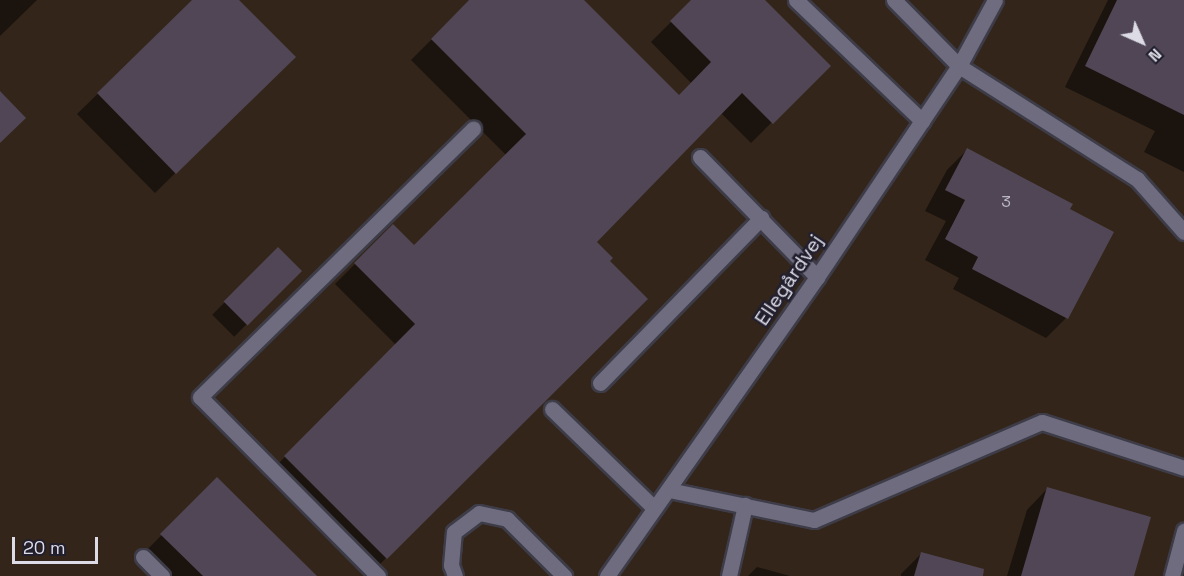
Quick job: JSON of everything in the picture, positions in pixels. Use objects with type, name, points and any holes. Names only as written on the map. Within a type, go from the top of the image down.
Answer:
[{"type":"street","points":[[796,0],[922,121]]},
{"type":"street","points":[[894,0],[959,66],[1137,179],[1184,232]]},
{"type":"street","name":"Ellegårdvej","points":[[607,576],[817,277],[959,66],[995,0]]},
{"type":"street","points":[[378,576],[200,397],[473,129]]},
{"type":"street","points":[[700,158],[817,277]]},
{"type":"street","points":[[600,383],[761,218]]},
{"type":"street","points":[[552,409],[654,508]]},
{"type":"street","points":[[669,490],[814,520],[1042,422],[1184,468]]},
{"type":"street","points":[[729,576],[745,505]]},
{"type":"street","points":[[455,576],[451,565],[454,532],[479,513],[507,519],[564,576]]},
{"type":"street","points":[[1172,576],[1184,531]]},
{"type":"street","points":[[143,557],[162,576]]},
{"type":"shaded area","points":[[0,0],[1184,0],[1184,576],[0,576]]},
{"type":"building","points":[[192,0],[239,0],[296,57],[176,174],[97,93]]},
{"type":"building","points":[[469,0],[584,0],[679,95],[711,62],[670,21],[691,0],[765,0],[831,66],[773,124],[742,93],[597,242],[613,258],[610,261],[648,299],[387,559],[284,456],[415,324],[354,263],[393,224],[414,245],[526,134],[431,39]]},
{"type":"building","points":[[1117,0],[1184,0],[1184,115],[1085,66]]},
{"type":"building","points":[[0,91],[26,118],[0,143]]},
{"type":"building","points":[[967,148],[1073,204],[1070,209],[1114,232],[1068,319],[972,269],[978,257],[945,239],[965,200],[945,190]]},
{"type":"building","points":[[278,247],[302,271],[248,325],[224,301]]},
{"type":"building","points":[[217,477],[317,576],[203,576],[160,534]]},
{"type":"building","points":[[1047,487],[1151,517],[1134,576],[1021,576]]},
{"type":"building","points":[[921,552],[984,569],[983,576],[914,576]]}]
